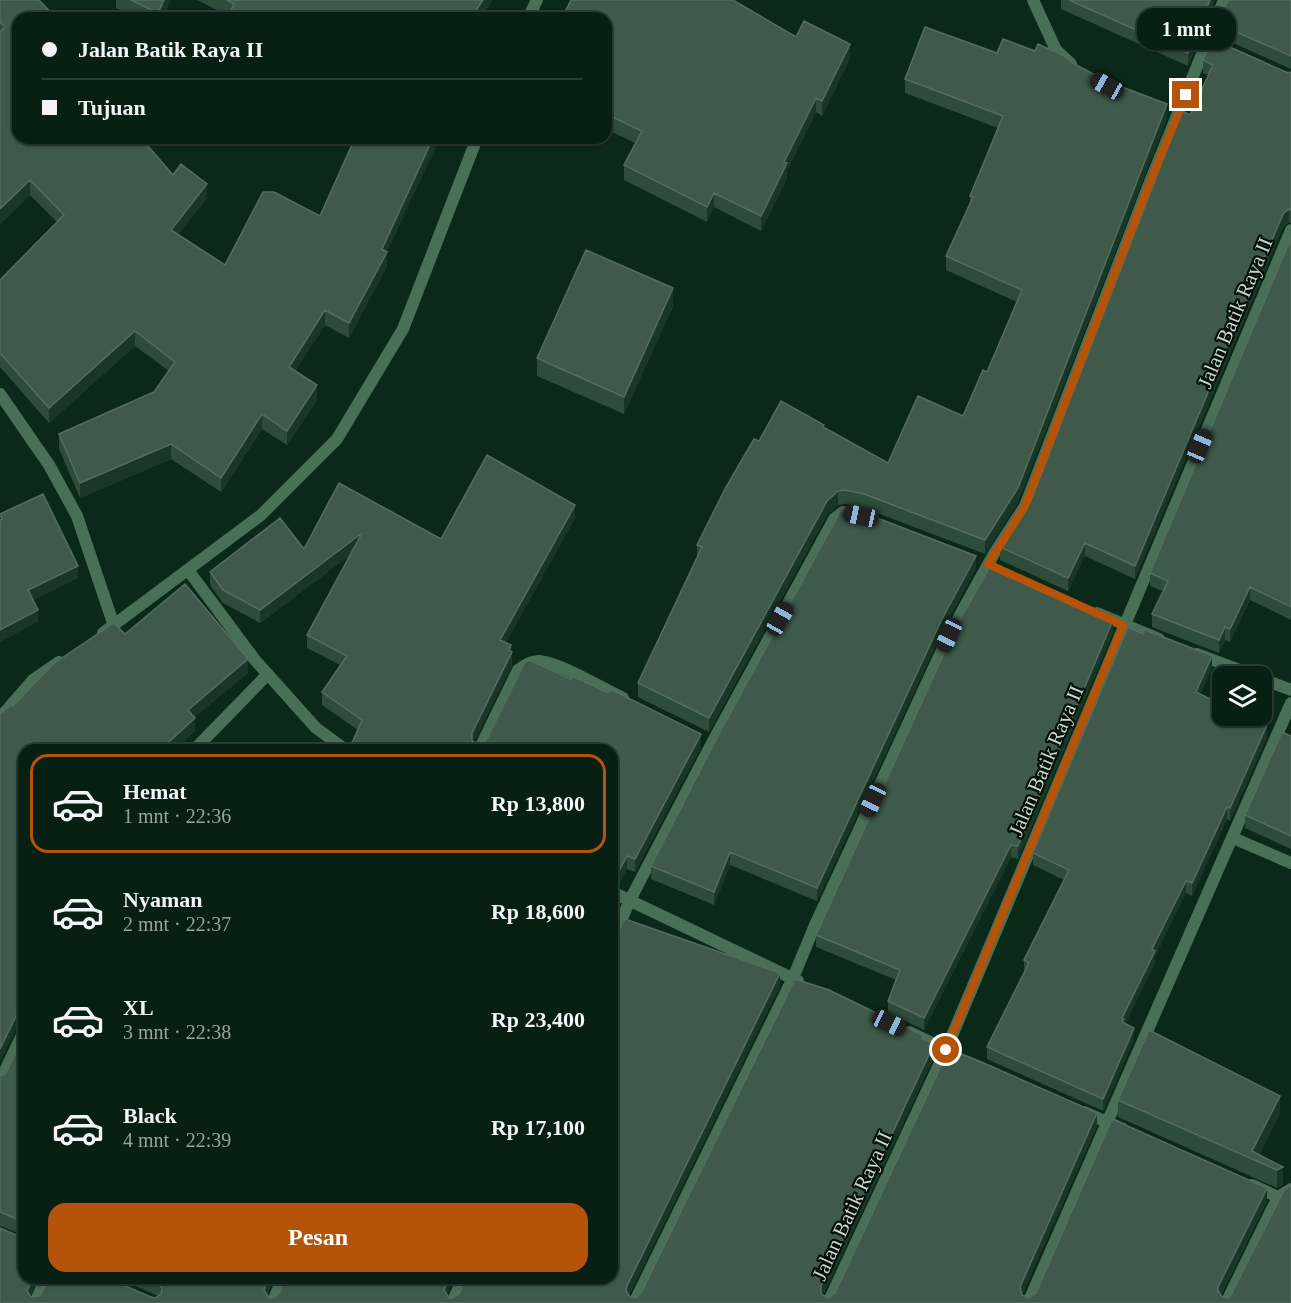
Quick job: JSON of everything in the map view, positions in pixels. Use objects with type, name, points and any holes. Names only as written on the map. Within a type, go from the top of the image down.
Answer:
[{"type":"street","points":[[1033,0],[1056,50],[1077,69]]},
{"type":"street","points":[[634,1303],[792,978],[949,635],[988,565],[1025,506],[1145,193],[1174,111],[1213,43],[1224,0]]},
{"type":"street","points":[[96,638],[261,515],[337,439],[403,329],[475,144]]},
{"type":"street","name":"Jalan Batik Raya II","points":[[828,1303],[946,1050],[1291,230]]},
{"type":"street","points":[[0,394],[49,465],[77,516],[114,626]]},
{"type":"street","points":[[618,928],[707,741],[834,519],[843,512],[861,516]]},
{"type":"street","points":[[188,570],[255,660],[316,728],[337,744]]},
{"type":"street","points":[[1082,606],[1168,642]]},
{"type":"street","points":[[1190,651],[1230,666]]},
{"type":"street","points":[[0,718],[33,680],[69,656]]},
{"type":"street","points":[[482,744],[518,670],[526,663],[539,661],[558,666],[630,702]]},
{"type":"street","points":[[200,744],[268,674]]},
{"type":"street","points":[[1272,682],[1291,690]]},
{"type":"street","points":[[1028,1303],[1291,703]]},
{"type":"street","points":[[1233,838],[1291,862]]},
{"type":"street","points":[[618,895],[813,988]]},
{"type":"street","points":[[895,1026],[968,1059]]},
{"type":"street","points":[[0,1081],[18,1044]]},
{"type":"street","points":[[1076,1108],[1129,1132]]},
{"type":"street","points":[[1236,1178],[1278,1197]]},
{"type":"street","points":[[1226,1303],[1278,1197],[1291,1189]]},
{"type":"street","points":[[35,1303],[43,1284]]},
{"type":"street","points":[[272,1303],[280,1284]]},
{"type":"street","points":[[452,1303],[460,1284]]},
{"type":"building","points":[[0,0],[39,0],[50,12],[12,12],[12,144],[146,144],[173,175],[181,164],[207,184],[171,230],[225,265],[263,192],[274,192],[320,216],[352,144],[430,144],[382,249],[387,252],[349,323],[325,310],[289,367],[317,385],[287,431],[262,414],[221,478],[171,444],[80,483],[59,434],[154,392],[175,362],[135,331],[49,408],[0,353],[0,280],[64,215],[30,180],[0,209],[0,32],[5,27],[0,22]]},
{"type":"building","points":[[131,0],[164,0],[158,12]]},
{"type":"building","points":[[227,0],[483,0],[475,12],[230,12],[234,4]]},
{"type":"building","points":[[571,0],[733,0],[796,37],[804,21],[850,44],[822,101],[816,98],[784,162],[787,163],[761,216],[714,193],[707,207],[624,165],[642,131],[612,117],[612,12],[565,12]]},
{"type":"building","points":[[1069,0],[1210,0],[1188,53]]},
{"type":"building","points":[[1228,0],[1291,0],[1291,56],[1218,24]]},
{"type":"building","points":[[925,27],[997,53],[1003,39],[1035,51],[1038,44],[1109,82],[1167,104],[1018,488],[985,540],[864,494],[838,491],[827,501],[709,718],[638,683],[702,547],[697,545],[726,487],[754,439],[759,441],[781,401],[888,463],[918,396],[963,416],[983,370],[987,372],[1022,290],[946,256],[973,197],[970,196],[1003,116],[905,79]]},
{"type":"building","points":[[1212,39],[1288,73],[1291,72],[1291,210],[1283,214],[1135,566],[1085,543],[1068,578],[1000,547],[1033,496],[1182,111],[1190,115],[1213,65],[1203,60]]},
{"type":"building","points":[[1291,238],[1291,607],[1250,587],[1230,629],[1225,627],[1219,640],[1152,614],[1168,581],[1150,573]]},
{"type":"building","points":[[586,250],[673,288],[624,397],[537,358]]},
{"type":"building","points":[[487,455],[575,505],[500,640],[511,645],[509,650],[512,652],[472,733],[472,741],[477,744],[352,744],[362,720],[322,692],[347,656],[307,635],[362,533],[260,610],[223,590],[210,572],[280,518],[304,549],[339,483],[441,539]]},
{"type":"building","points":[[43,494],[78,566],[28,590],[38,610],[0,630],[0,520],[2,519],[0,514]]},
{"type":"building","points":[[845,508],[859,511],[976,556],[942,619],[817,888],[730,852],[714,892],[651,866],[719,734],[840,512]]},
{"type":"building","points":[[992,563],[1113,620],[1018,846],[1011,845],[924,1018],[888,1001],[900,970],[816,935],[956,627]]},
{"type":"building","points":[[185,584],[248,659],[188,710],[195,718],[167,744],[18,744],[18,1013],[0,1049],[0,714],[11,705],[13,706],[53,664],[114,623],[125,634]]},
{"type":"building","points":[[1128,627],[1143,634],[1145,630],[1212,656],[1196,692],[1212,700],[1212,726],[1267,726],[1230,808],[1227,807],[1192,883],[1186,881],[1152,949],[1155,951],[1122,1018],[1124,1019],[1122,1022],[1134,1028],[1103,1099],[987,1047],[1029,963],[1024,960],[1069,870],[1033,853]]},
{"type":"building","points":[[529,660],[571,679],[572,676],[608,693],[610,689],[701,734],[635,859],[627,856],[618,873],[618,744],[481,744],[486,741],[525,662]]},
{"type":"building","points":[[1282,732],[1291,736],[1291,836],[1245,815]]},
{"type":"building","points":[[625,919],[780,973],[627,1286],[626,1291],[630,1297],[635,1298],[641,1293],[795,979],[829,990],[924,1036],[922,1039],[934,1044],[821,1286],[821,1294],[828,1298],[835,1293],[949,1049],[1097,1113],[1020,1287],[1022,1295],[1029,1298],[1036,1293],[1112,1119],[1267,1188],[1218,1287],[1222,1297],[1230,1297],[1284,1190],[1291,1185],[1291,1303],[0,1303],[0,1228],[18,1236],[18,1284],[30,1284],[27,1291],[31,1297],[40,1296],[46,1284],[121,1284],[155,1298],[161,1294],[162,1288],[159,1284],[266,1284],[264,1290],[269,1298],[273,1298],[279,1294],[283,1284],[446,1284],[444,1290],[449,1298],[453,1298],[459,1294],[463,1284],[618,1284],[618,932]]},
{"type":"building","points":[[1149,1030],[1280,1096],[1252,1151],[1283,1167],[1277,1170],[1118,1100]]},
{"type":"building","points":[[18,1049],[18,1220],[0,1212],[0,1075],[4,1075]]},
{"type":"route","points":[[946,1050],[1123,625],[988,564],[1025,506],[1186,95]]}]
